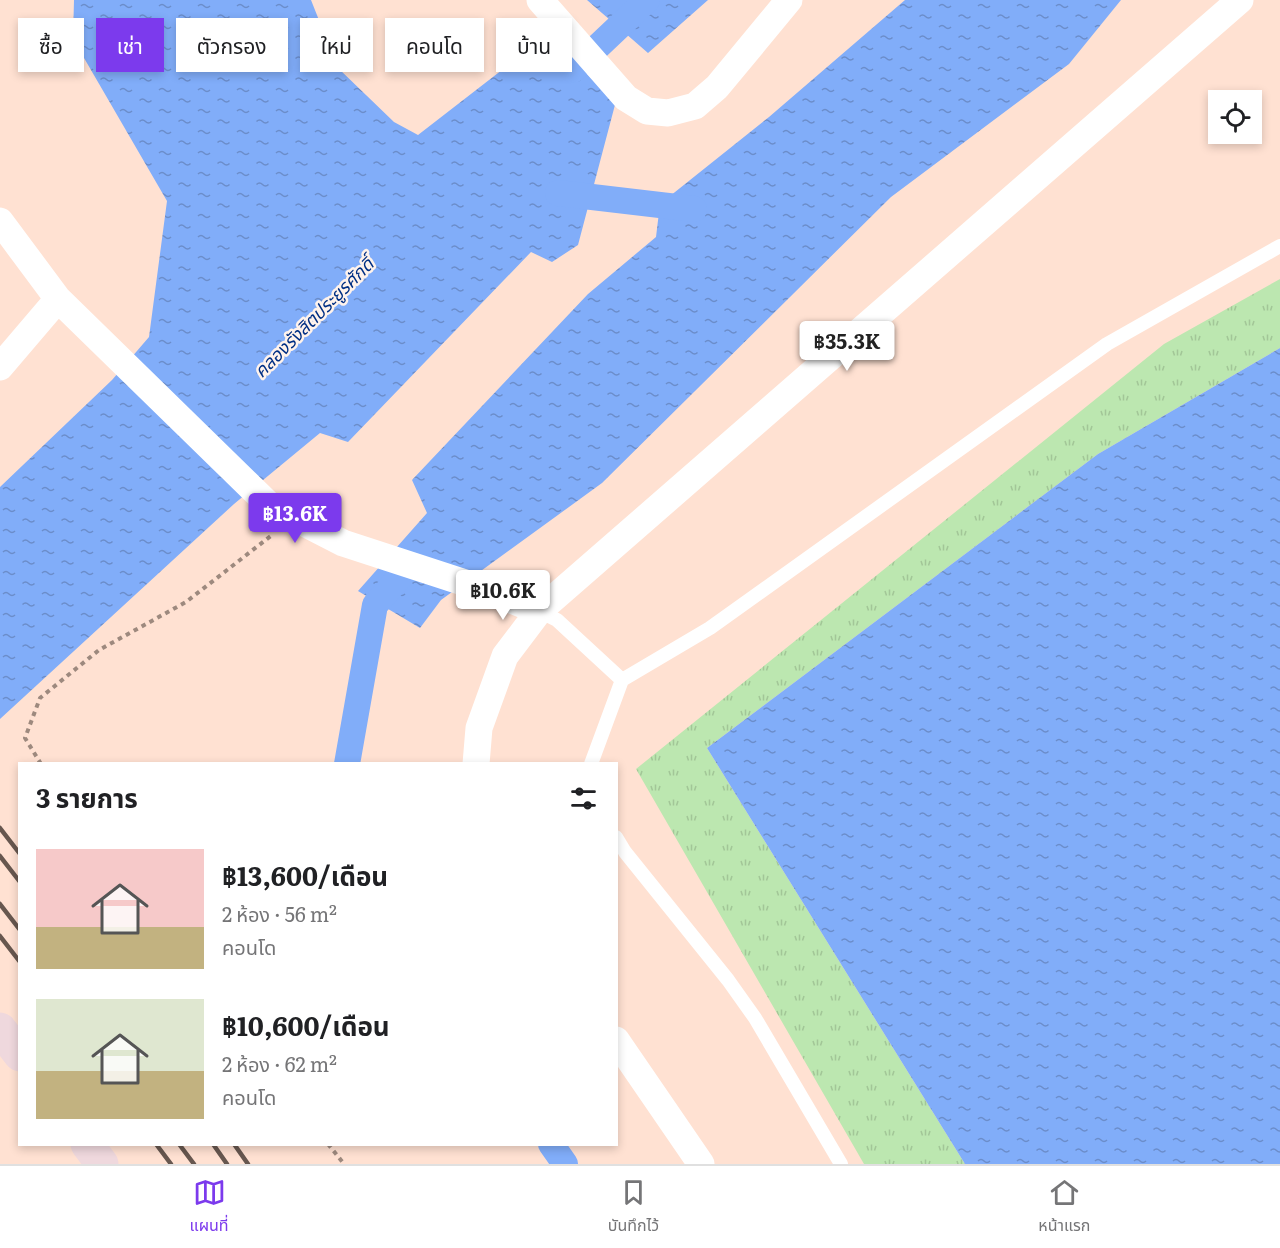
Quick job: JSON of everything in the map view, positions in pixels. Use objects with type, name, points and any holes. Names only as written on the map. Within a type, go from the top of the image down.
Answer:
[{"type":"main road","points":[[0,1029],[18,1052]]},
{"type":"main road","points":[[88,1146],[102,1164]]},
{"type":"street","points":[[540,0],[626,98],[647,111],[668,113],[695,106],[717,87],[789,0]]},
{"type":"street","points":[[476,762],[479,728],[505,656],[539,610],[1240,0]]},
{"type":"street","points":[[0,221],[58,299],[269,505],[342,543],[484,589],[539,610]]},
{"type":"street","points":[[0,367],[58,299]]},
{"type":"street","points":[[618,1043],[701,1164]]},
{"type":"lane","points":[[592,762],[622,680],[710,628],[1107,344],[1280,246]]},
{"type":"lane","points":[[539,610],[556,620],[622,680]]},
{"type":"lane","points":[[618,840],[728,980],[755,1018],[841,1164]]},
{"type":"path","points":[[40,762],[25,738],[40,698],[99,650],[186,602],[249,551],[294,519]]},
{"type":"path","points":[[330,1146],[344,1164]]},
{"type":"green space","points":[[1280,279],[1280,348],[1098,454],[707,748],[965,1164],[864,1164],[636,769],[1164,344]]},
{"type":"water","points":[[74,0],[311,0],[318,18],[300,18],[300,72],[342,72],[394,122],[418,135],[499,72],[572,72],[572,60],[616,101],[578,245],[552,262],[531,252],[348,442],[320,433],[234,504],[0,719],[0,487],[112,380],[149,337],[167,201],[84,58],[84,18],[74,18]]},
{"type":"water","points":[[587,0],[708,0],[648,53]]},
{"type":"water","points":[[905,0],[1121,0],[1069,64],[891,197],[602,483],[441,600],[420,628],[358,591],[427,513],[412,480],[588,294],[656,237],[660,204],[769,117]]},
{"type":"water","points":[[1280,348],[1280,1164],[965,1164],[707,748],[1098,454]]},
{"type":"waterway","name":"คลองรังสิตประยูรศักดิ์","points":[[573,70],[647,0]]},
{"type":"waterway","points":[[558,193],[694,209]]},
{"type":"waterway","points":[[347,762],[375,605],[399,578]]},
{"type":"waterway","points":[[552,1146],[565,1164]]},
{"type":"railway","points":[[0,828],[18,851]]},
{"type":"railway","points":[[0,856],[18,879]]},
{"type":"railway","points":[[0,904],[18,927]]},
{"type":"railway","points":[[0,936],[18,959]]},
{"type":"railway","points":[[158,1146],[171,1164]]},
{"type":"railway","points":[[180,1146],[194,1164]]},
{"type":"railway","points":[[214,1146],[227,1164]]},
{"type":"railway","points":[[235,1146],[248,1164]]}]
